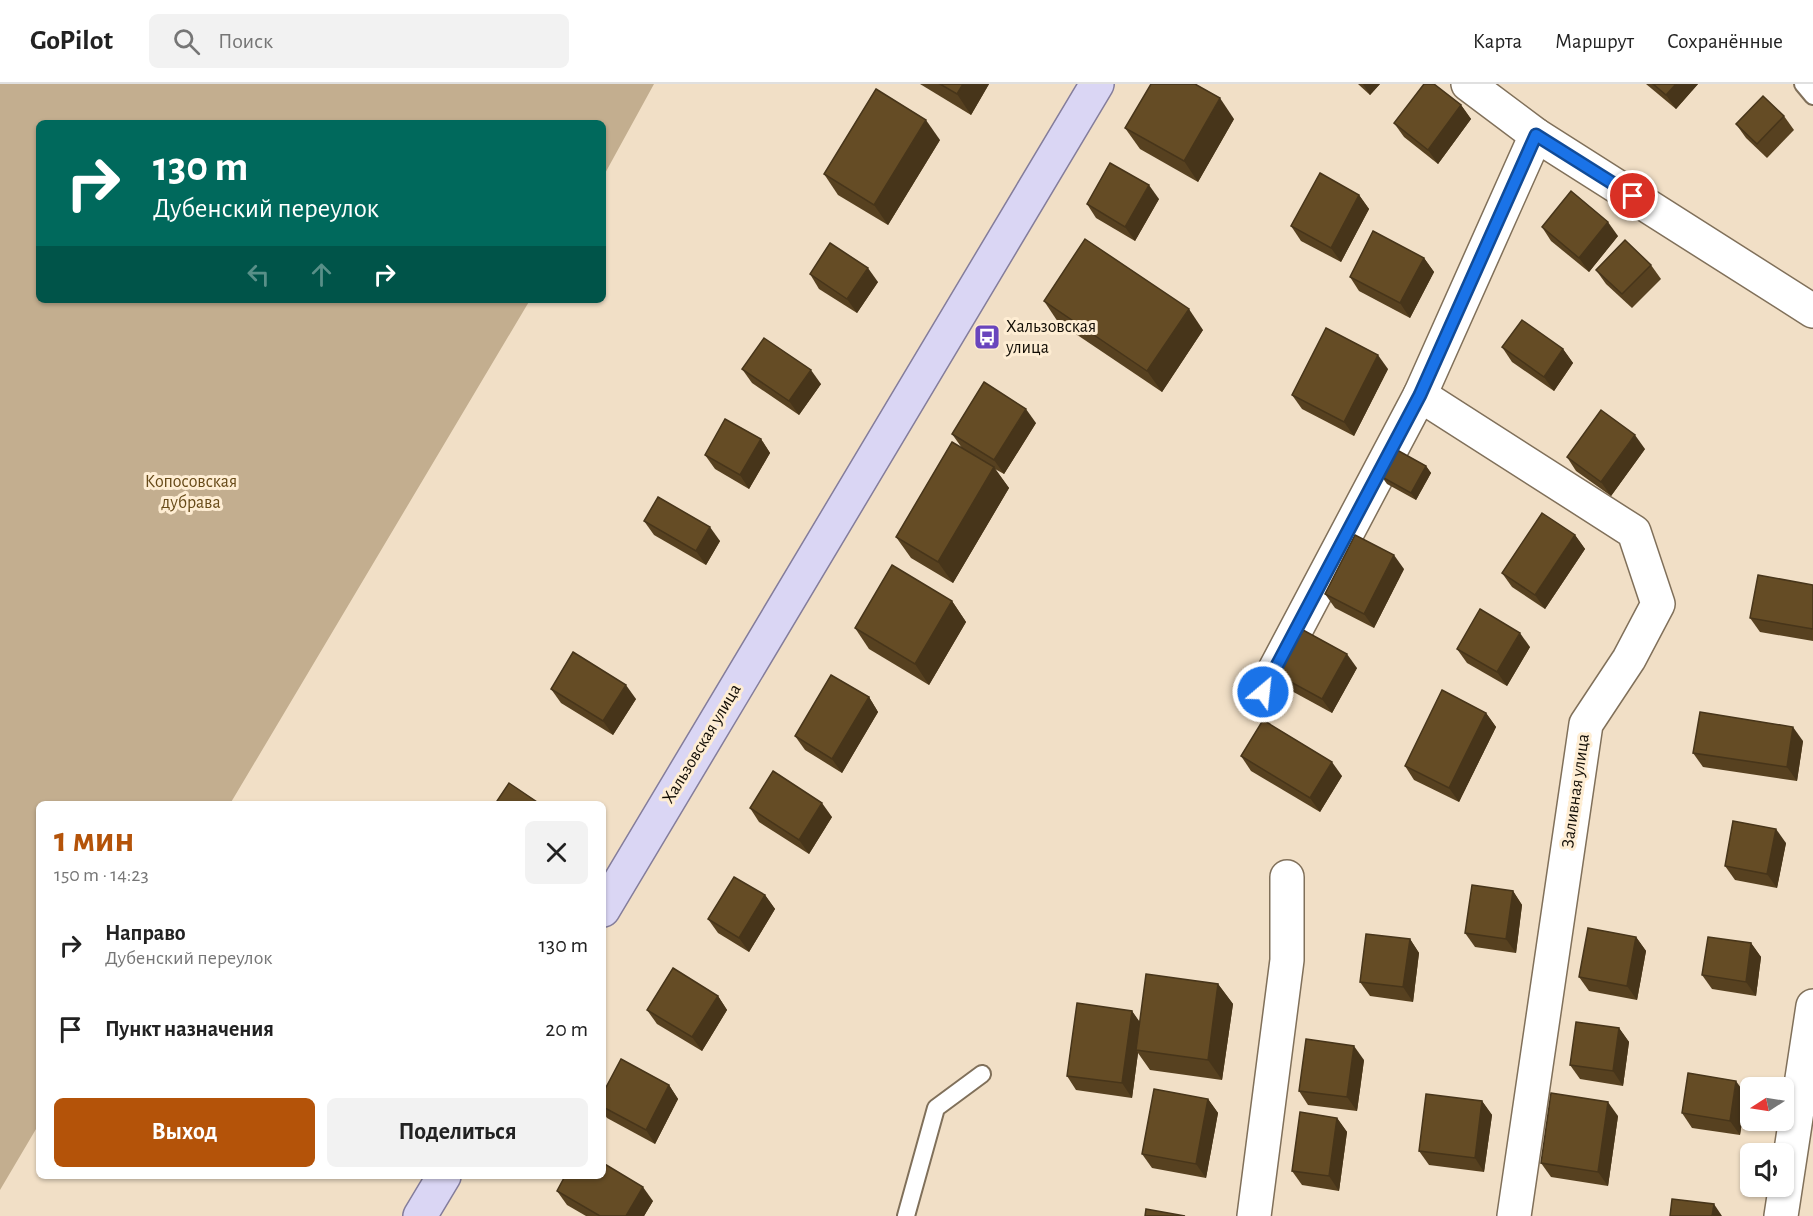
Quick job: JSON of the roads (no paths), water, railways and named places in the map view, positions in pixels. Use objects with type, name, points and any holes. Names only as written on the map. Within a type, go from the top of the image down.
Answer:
[{"type":"main road","name":"Хальзовская улица","points":[[606,905],[1097,84]]},
{"type":"main road","points":[[420,1216],[442,1179]]},
{"type":"street","points":[[1468,84],[1536,135],[1813,311]]},
{"type":"street","points":[[1263,692],[1420,395],[1536,135]]},
{"type":"street","name":"Заливная улица","points":[[1420,395],[1634,532],[1658,604],[1629,659],[1586,724],[1514,1216]]},
{"type":"street","points":[[1254,1216],[1287,960],[1287,878]]},
{"type":"street","points":[[1781,1216],[1813,1006]]},
{"type":"lane","points":[[1803,84],[1813,96]]},
{"type":"lane","points":[[906,1216],[936,1108],[982,1074]]},
{"type":"place","name":"Хальзовская улица","points":[[987,337]]},
{"type":"park label","name":"Копосовская дубрава","points":[[191,492]]}]
